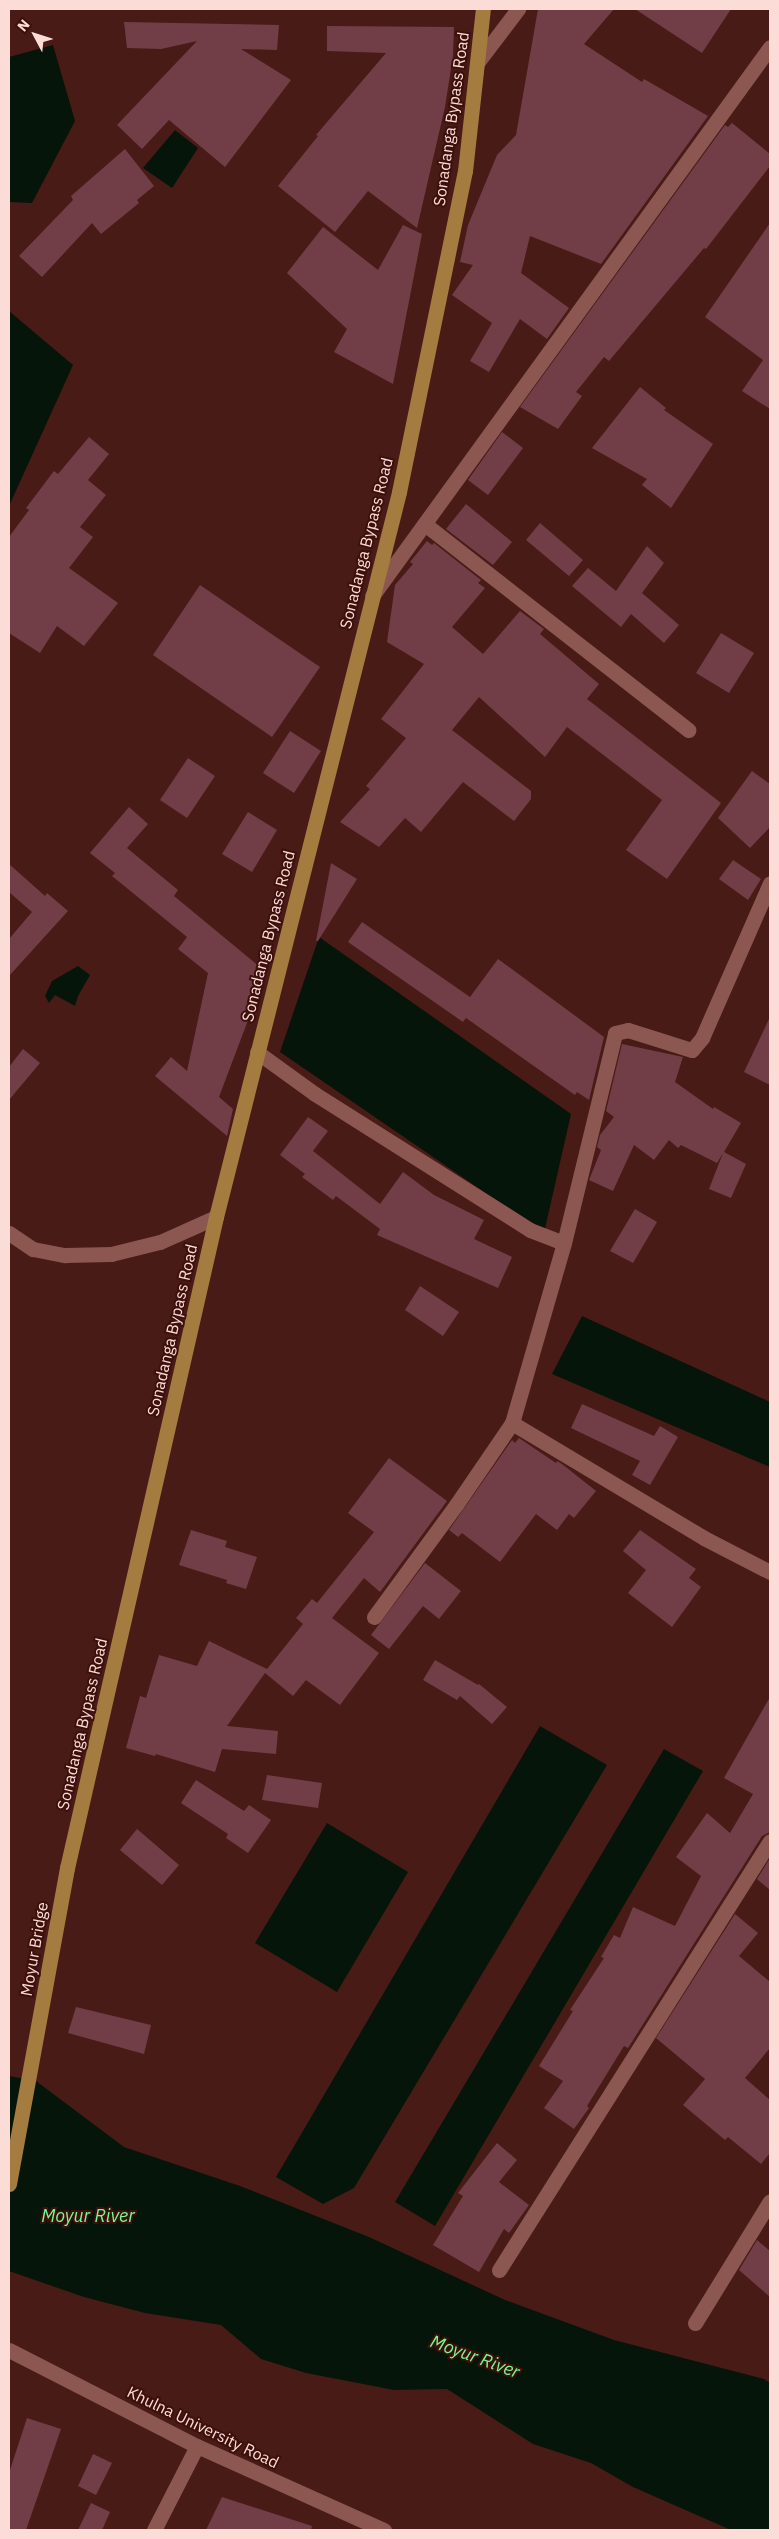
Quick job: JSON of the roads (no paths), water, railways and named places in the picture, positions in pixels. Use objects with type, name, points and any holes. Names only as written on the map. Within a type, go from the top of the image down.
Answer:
[{"type":"main road","name":"Sonadanga Bypass Road","points":[[67,1868],[216,1217],[399,492],[465,171],[483,9]]},
{"type":"main road","name":"Moyur Bridge","points":[[9,2184],[67,1868]]},
{"type":"street","points":[[477,63],[518,9]]},
{"type":"street","points":[[371,598],[426,525],[770,47]]},
{"type":"street","points":[[426,525],[688,730]]},
{"type":"street","points":[[374,1617],[456,1505],[512,1423],[564,1244],[615,1033],[628,1030],[692,1050],[702,1038],[770,883]]},
{"type":"street","points":[[257,1052],[315,1094],[530,1230],[564,1244]]},
{"type":"street","points":[[9,1234],[33,1249],[65,1255],[111,1254],[160,1242],[216,1217]]},
{"type":"street","points":[[512,1423],[704,1538],[770,1572]]},
{"type":"street","points":[[499,2270],[770,1842]]},
{"type":"street","points":[[696,2323],[770,2201]]},
{"type":"street","name":"Khulna University Road","points":[[9,2350],[197,2446],[384,2530]]},
{"type":"street","points":[[154,2530],[197,2446]]},
{"type":"water","points":[[53,45],[75,121],[32,203],[9,202],[9,57]]},
{"type":"water","points":[[175,130],[198,148],[172,188],[143,168]]},
{"type":"water","points":[[9,311],[73,365],[9,506]]},
{"type":"water","points":[[319,937],[571,1114],[544,1233],[280,1052]]},
{"type":"water","points":[[78,966],[90,975],[78,996],[75,1006],[55,995],[49,1003],[45,996],[52,981]]},
{"type":"water","points":[[582,1316],[770,1402],[770,1467],[552,1374]]},
{"type":"water","points":[[540,1726],[607,1765],[354,2188],[323,2204],[276,2177]]},
{"type":"water","points":[[664,1749],[703,1771],[435,2226],[395,2202]]},
{"type":"water","points":[[327,1823],[408,1872],[337,1992],[255,1943]]},
{"type":"water","name":"Moyur River","points":[[9,2076],[36,2081],[124,2147],[240,2186],[369,2237],[505,2300],[614,2340],[764,2379],[770,2383],[770,2530],[731,2530],[633,2487],[591,2463],[533,2444],[447,2389],[394,2390],[306,2373],[261,2359],[221,2325],[145,2313],[84,2297],[9,2271]]}]
